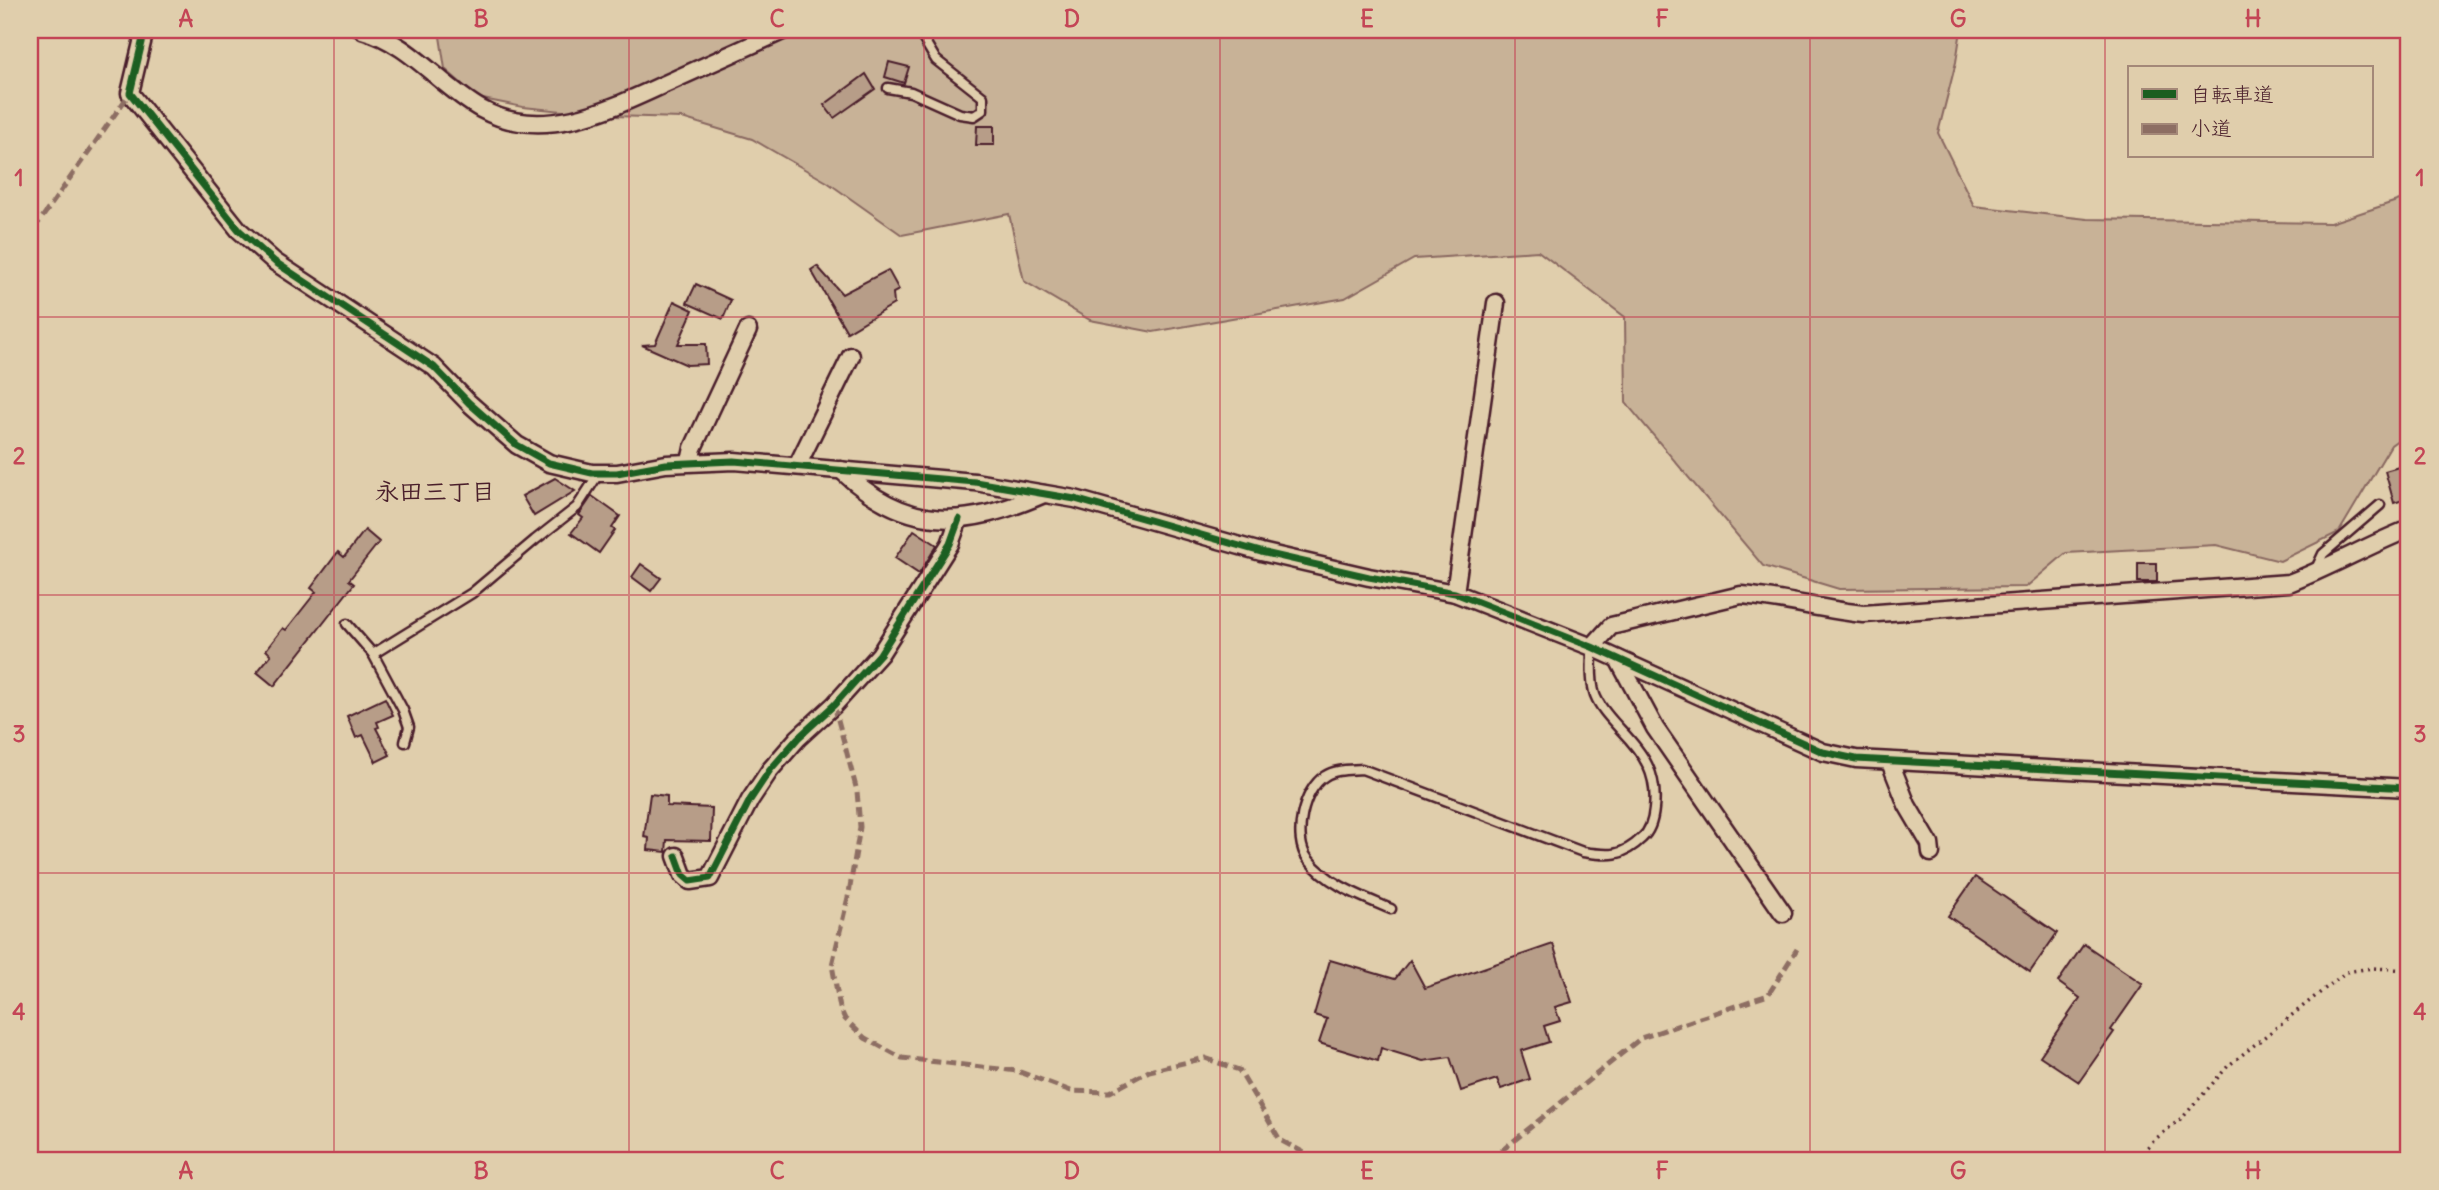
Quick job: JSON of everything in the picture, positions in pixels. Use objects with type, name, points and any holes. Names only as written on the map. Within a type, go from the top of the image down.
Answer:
[{"type":"street","points":[[145,30],[130,93],[239,230],[275,262],[434,367],[469,403],[517,445],[549,463],[599,473],[617,473],[690,462],[734,461],[975,482],[1075,499],[1261,552],[1369,577],[1455,593],[1592,647],[1823,752],[1856,759],[2409,788]]},
{"type":"street","points":[[362,30],[396,44],[430,73],[487,112],[542,124],[563,122],[624,103],[785,30]]},
{"type":"street","points":[[1455,593],[1496,303]]},
{"type":"street","points":[[690,462],[693,448],[748,330]]},
{"type":"street","points":[[797,466],[851,356]]},
{"type":"street","points":[[841,470],[864,492],[908,514],[959,519],[980,517],[1007,510],[1044,494]]},
{"type":"street","points":[[677,856],[683,875],[690,881],[710,878],[750,800],[770,770],[797,738],[834,705],[880,654],[950,544],[959,519]]},
{"type":"street","points":[[1592,647],[1611,626],[1741,595],[1864,614],[2290,583],[2314,574],[2375,542],[2409,529]]},
{"type":"street","points":[[1618,659],[1655,728],[1783,914]]},
{"type":"street","points":[[1890,762],[1907,805],[1930,844],[1931,853]]},
{"type":"lane","points":[[888,88],[911,92],[960,114],[974,116],[984,110],[983,97],[936,60],[918,30]]},
{"type":"lane","points":[[373,654],[472,593],[577,507],[599,473]]},
{"type":"lane","points":[[2314,574],[2323,554],[2381,505]]},
{"type":"lane","points":[[346,624],[373,654],[403,710],[409,727],[405,742]]},
{"type":"lane","points":[[1391,909],[1346,890],[1307,858],[1300,836],[1301,813],[1323,776],[1362,769],[1583,852],[1618,855],[1634,846],[1648,833],[1656,794],[1652,772],[1595,696],[1592,647]]},
{"type":"path","points":[[2142,1160],[2152,1141],[2183,1117],[2228,1066],[2346,972],[2372,968],[2409,970]]},
{"type":"shaded area","points":[[439,30],[1961,30],[1938,133],[1974,206],[2087,219],[2330,223],[2409,197],[2409,432],[2391,445],[2339,532],[2280,561],[2216,545],[2066,553],[2026,587],[1839,589],[1763,566],[1626,403],[1625,317],[1538,251],[1414,259],[1345,298],[1153,332],[1090,320],[1024,281],[1009,214],[902,235],[827,182],[752,139],[682,118],[612,116],[523,107],[478,98],[445,69]]},
{"type":"building","points":[[889,62],[909,67],[904,83],[885,77]]},
{"type":"building","points":[[866,74],[875,89],[834,118],[824,105]]},
{"type":"building","points":[[977,126],[994,126],[994,145],[976,145]]},
{"type":"building","points":[[817,266],[842,294],[888,270],[899,290],[893,293],[894,304],[847,332],[811,270]]},
{"type":"building","points":[[696,284],[731,300],[723,319],[687,303]]},
{"type":"building","points":[[674,301],[693,310],[678,344],[706,344],[707,364],[687,365],[642,345],[655,344]]},
{"type":"building","points":[[2409,464],[2409,498],[2394,503],[2385,471]]},
{"type":"building","points":[[555,478],[575,491],[534,516],[522,496]]},
{"type":"building","points":[[592,496],[620,516],[612,528],[615,530],[599,553],[571,533],[583,518],[579,515]]},
{"type":"building","points":[[365,530],[379,542],[349,580],[354,584],[274,686],[257,672],[271,655],[266,650],[316,592],[311,588],[338,552],[344,557]]},
{"type":"building","points":[[914,530],[937,545],[919,574],[895,558]]},
{"type":"building","points":[[2138,563],[2157,563],[2157,582],[2138,582]]},
{"type":"building","points":[[641,564],[661,578],[651,591],[632,577]]},
{"type":"building","points":[[385,698],[393,715],[377,722],[379,727],[376,728],[390,755],[376,762],[363,735],[356,738],[347,716]]},
{"type":"building","points":[[650,794],[667,796],[667,806],[712,808],[711,841],[667,840],[666,852],[648,850],[649,838],[644,837]]},
{"type":"building","points":[[1975,877],[2057,933],[2030,972],[1948,916]]},
{"type":"building","points":[[1553,944],[1572,1002],[1555,1007],[1560,1021],[1544,1026],[1549,1042],[1521,1051],[1530,1079],[1501,1089],[1497,1079],[1461,1091],[1450,1057],[1423,1061],[1381,1048],[1378,1061],[1319,1043],[1327,1019],[1314,1015],[1330,960],[1395,979],[1410,960],[1425,988]]},
{"type":"building","points":[[2084,944],[2143,984],[2079,1082],[2040,1056],[2080,998],[2058,982]]},
{"type":"marked path","points":[[30,223],[39,222],[130,93]]},
{"type":"marked path","points":[[834,705],[857,791],[860,827],[849,893],[832,965],[840,1008],[845,1019],[865,1038],[902,1058],[1017,1071],[1071,1091],[1110,1092],[1149,1071],[1205,1058],[1239,1070],[1280,1140],[1318,1160]]},
{"type":"marked path","points":[[1490,1160],[1641,1038],[1768,995],[1797,949]]},
{"type":"cycle path","points":[[145,30],[130,93],[239,230],[275,262],[434,367],[469,403],[517,445],[549,463],[592,473],[617,473],[666,464],[734,461],[975,482],[1075,499],[1261,552],[1369,577],[1455,593],[1592,647],[1823,752],[1856,759],[2409,788]]},
{"type":"cycle path","points":[[676,856],[683,875],[690,881],[710,878],[750,800],[770,770],[880,654],[950,544],[959,519]]},
{"type":"district","name":"永田三丁目","points":[[435,491]]}]
